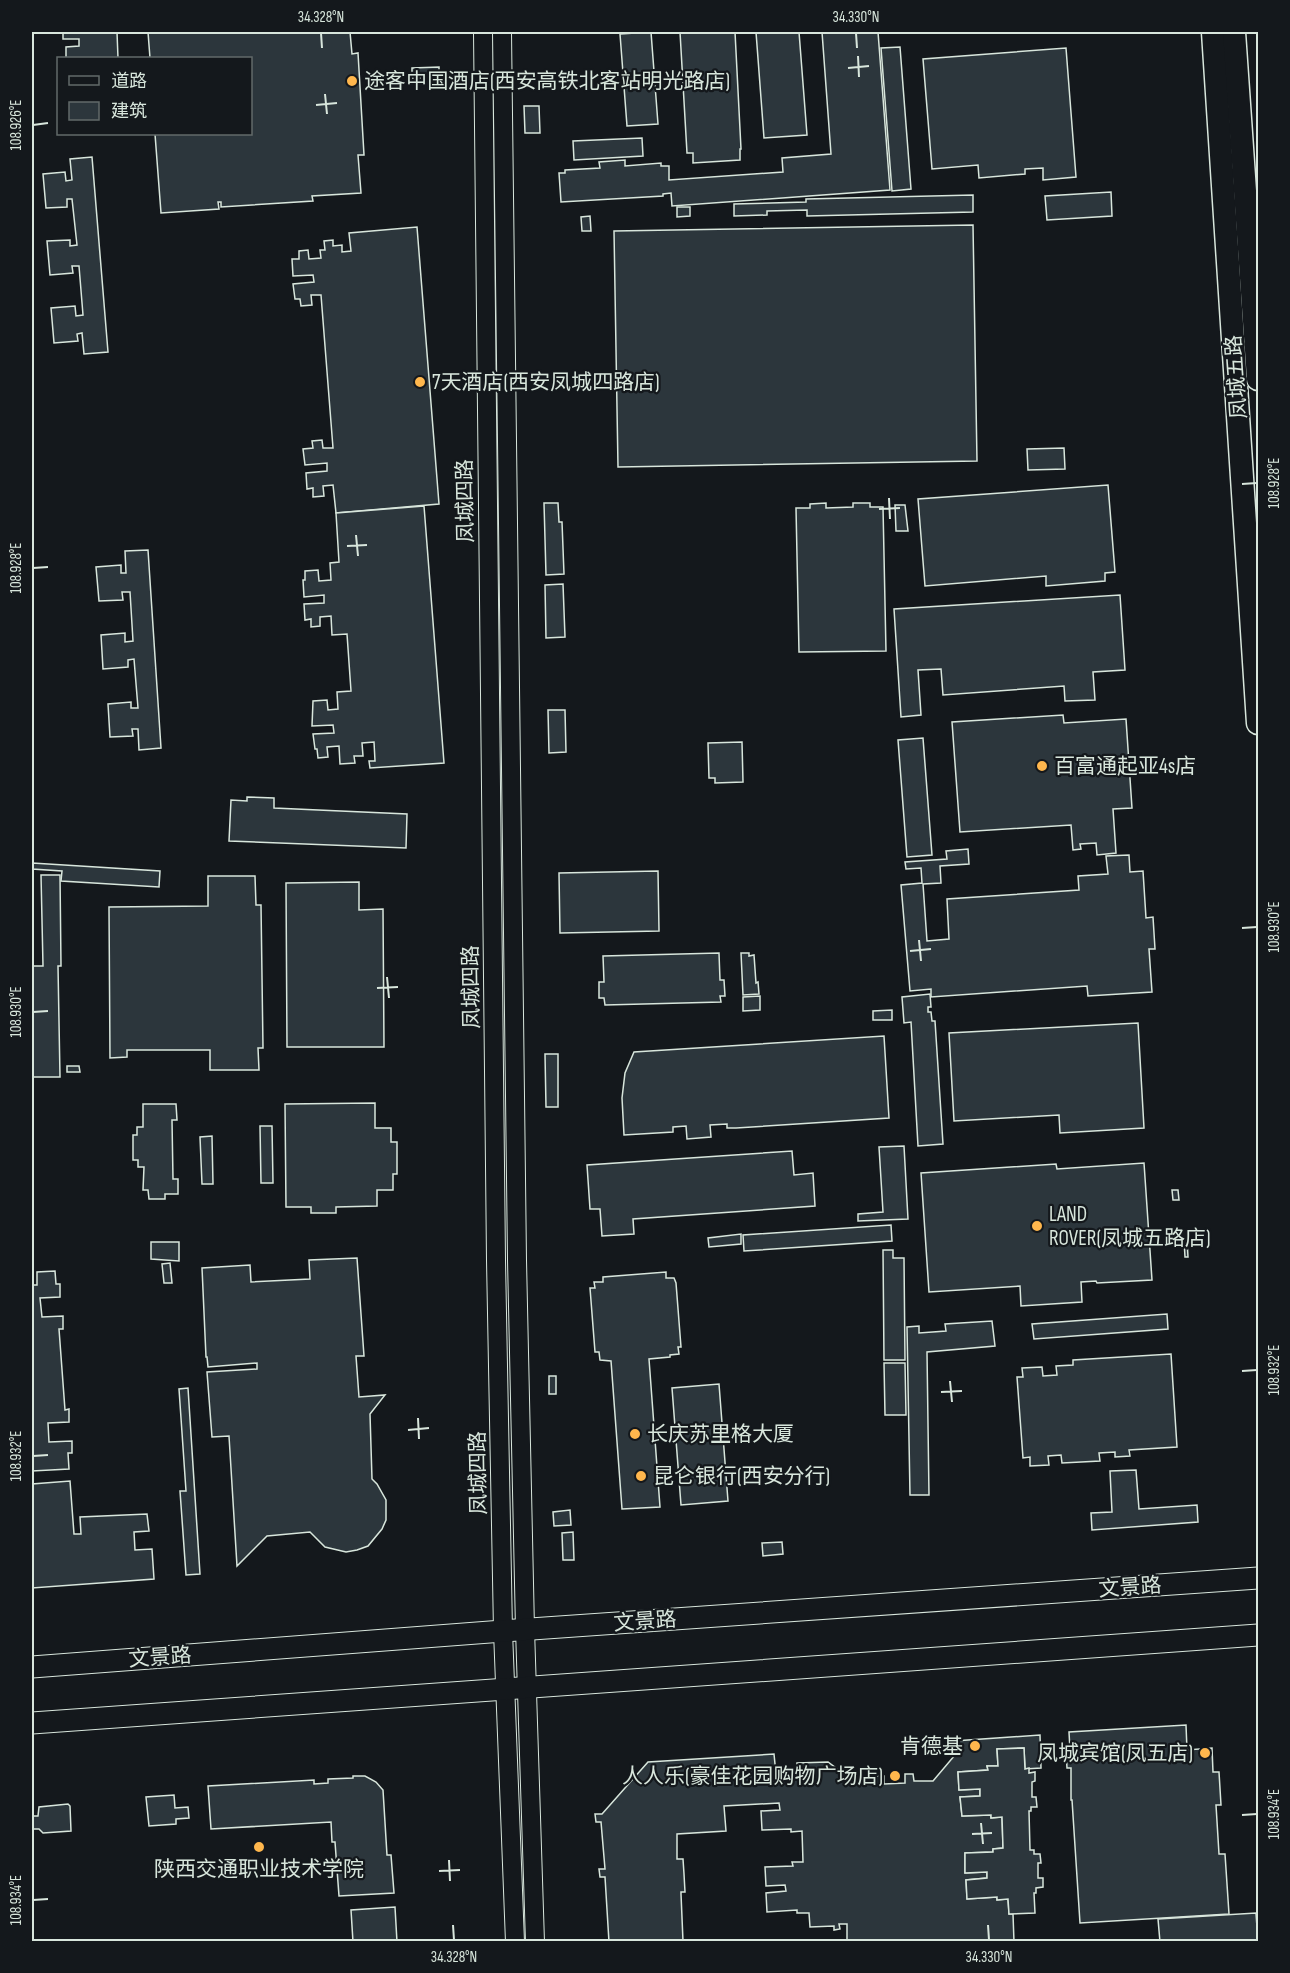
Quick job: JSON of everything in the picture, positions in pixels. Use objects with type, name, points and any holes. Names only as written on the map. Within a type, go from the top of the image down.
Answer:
[{"type":"main road","name":"凤城五路","points":[[1213,32],[1258,723]]},
{"type":"main road","name":"凤城五路","points":[[1234,32],[1258,379]]},
{"type":"main road","name":"文景路","points":[[32,1667],[525,1629],[1258,1578]]},
{"type":"main road","points":[[32,1723],[1258,1635]]},
{"type":"street","name":"凤城四路","points":[[483,32],[495,1177],[503,1631],[515,1941]]},
{"type":"street","name":"凤城四路","points":[[502,32],[517,1272],[535,1941]]},
{"type":"building","points":[[63,32],[117,32],[118,57],[66,57],[66,47],[79,46],[79,39],[63,39]]},
{"type":"building","points":[[148,32],[350,32],[352,54],[358,53],[364,155],[358,155],[361,193],[312,196],[313,201],[221,207],[221,202],[218,202],[219,209],[161,213],[155,135],[252,135],[252,57],[150,57]]},
{"type":"building","points":[[651,32],[658,124],[627,126],[620,34]]},
{"type":"building","points":[[680,32],[735,32],[740,160],[693,163],[693,153],[687,153]]},
{"type":"building","points":[[756,32],[799,32],[807,135],[764,138]]},
{"type":"building","points":[[822,32],[878,32],[890,190],[672,206],[671,193],[663,194],[663,196],[561,202],[559,173],[565,173],[565,170],[600,168],[599,162],[625,160],[625,166],[661,163],[661,166],[669,166],[669,180],[783,172],[782,158],[831,154]]},
{"type":"building","points":[[900,47],[911,189],[892,191],[881,48]]},
{"type":"building","points":[[1066,48],[1076,177],[1043,180],[1043,168],[1025,169],[1025,174],[979,178],[978,165],[932,169],[923,59]]},
{"type":"building","points":[[439,67],[439,77],[412,78],[412,68]]},
{"type":"building","points":[[524,106],[539,106],[540,133],[525,133]]},
{"type":"building","points":[[642,138],[643,156],[574,160],[573,141]]},
{"type":"building","points":[[92,157],[108,352],[84,354],[82,333],[77,334],[78,341],[54,343],[51,308],[75,306],[76,316],[83,315],[79,266],[72,266],[73,273],[50,275],[47,241],[70,240],[70,246],[77,245],[72,199],[67,199],[67,207],[46,208],[43,174],[65,172],[66,181],[72,180],[70,159]]},
{"type":"building","points":[[1111,192],[1112,216],[1047,220],[1045,196]]},
{"type":"building","points":[[973,195],[973,212],[807,216],[807,210],[767,211],[767,215],[734,216],[734,204],[806,202],[806,199]]},
{"type":"building","points":[[677,207],[690,207],[690,216],[677,217]]},
{"type":"building","points":[[590,216],[591,231],[582,231],[581,217]]},
{"type":"building","points":[[973,225],[977,461],[618,467],[614,231]]},
{"type":"building","points":[[417,227],[439,504],[336,513],[333,485],[323,486],[324,496],[313,497],[313,488],[307,489],[306,473],[327,471],[327,463],[305,465],[303,449],[313,448],[312,441],[322,440],[323,448],[333,448],[321,295],[311,295],[312,305],[301,306],[300,299],[295,299],[293,284],[314,282],[313,275],[293,276],[292,259],[299,259],[299,251],[308,250],[309,259],[321,258],[320,250],[325,250],[324,241],[333,240],[333,246],[342,245],[342,252],[351,251],[349,233]]},
{"type":"building","points":[[1064,448],[1065,469],[1028,470],[1027,449]]},
{"type":"building","points":[[1108,485],[1115,572],[1105,573],[1105,581],[1046,586],[1046,576],[925,586],[918,499]]},
{"type":"building","points":[[544,503],[558,503],[559,522],[562,522],[564,574],[546,575]]},
{"type":"building","points":[[826,503],[826,508],[853,507],[853,503],[870,503],[870,507],[883,507],[886,651],[799,652],[796,508],[810,508],[810,504]]},
{"type":"building","points":[[895,505],[905,505],[908,531],[896,531]]},
{"type":"building","points":[[424,506],[444,763],[370,768],[369,761],[375,761],[374,742],[362,743],[363,756],[354,756],[355,763],[340,764],[339,746],[327,747],[328,757],[318,758],[313,734],[334,733],[333,725],[312,726],[313,701],[327,700],[328,710],[338,709],[337,692],[351,691],[347,634],[332,635],[331,616],[320,617],[320,626],[311,627],[311,619],[305,620],[304,604],[324,603],[324,595],[304,597],[305,571],[318,570],[319,581],[331,580],[330,563],[339,562],[336,513]]},
{"type":"building","points":[[148,550],[161,748],[139,750],[138,729],[132,729],[133,736],[110,737],[108,704],[131,702],[131,708],[138,708],[134,659],[128,660],[128,667],[103,669],[101,635],[125,633],[125,642],[133,641],[130,592],[122,592],[123,600],[99,601],[96,567],[121,565],[121,573],[126,573],[125,551]]},
{"type":"building","points":[[563,584],[565,637],[546,638],[545,585]]},
{"type":"building","points":[[1120,595],[1125,670],[1093,672],[1095,700],[1065,701],[1064,686],[943,695],[941,669],[918,670],[921,715],[901,717],[894,609]]},
{"type":"building","points":[[548,710],[565,710],[566,752],[549,753]]},
{"type":"building","name":"百富通起亚4s店","points":[[1063,715],[1064,723],[1126,719],[1132,808],[1113,809],[1116,853],[1097,855],[1096,843],[1080,844],[1081,849],[1073,850],[1071,825],[960,832],[952,722]]},
{"type":"building","points":[[923,738],[932,855],[907,857],[898,740]]},
{"type":"building","points":[[742,742],[743,782],[715,783],[715,778],[709,778],[708,743]]},
{"type":"building","points":[[247,797],[274,798],[274,808],[407,814],[406,848],[229,841],[231,800],[247,801]]},
{"type":"building","points":[[968,849],[969,864],[940,866],[941,883],[923,884],[927,941],[949,939],[947,899],[1079,890],[1078,876],[1108,874],[1106,856],[1129,855],[1130,872],[1143,871],[1146,918],[1153,917],[1155,949],[1149,949],[1152,992],[1088,996],[1087,986],[931,997],[931,989],[910,991],[901,885],[922,883],[921,868],[906,869],[905,862],[947,859],[946,851]]},
{"type":"building","points":[[32,863],[160,871],[159,887],[61,881],[62,871],[32,869]]},
{"type":"building","points":[[658,871],[659,931],[560,933],[559,873]]},
{"type":"building","points":[[41,875],[60,875],[61,966],[58,966],[60,1077],[32,1077],[32,966],[43,966]]},
{"type":"building","points":[[208,876],[255,876],[256,905],[261,905],[263,1048],[258,1048],[259,1070],[210,1070],[210,1050],[127,1050],[127,1057],[110,1058],[109,907],[208,906]]},
{"type":"building","points":[[359,882],[359,910],[383,909],[384,1047],[287,1047],[286,883]]},
{"type":"building","points":[[719,953],[720,980],[724,980],[725,996],[720,996],[721,1002],[605,1005],[604,998],[599,998],[599,982],[604,982],[603,956]]},
{"type":"building","points":[[741,953],[754,955],[759,994],[743,995]]},
{"type":"building","points":[[930,994],[931,1007],[928,1007],[928,1012],[931,1012],[932,1021],[935,1021],[943,1144],[918,1146],[911,1022],[904,1023],[902,997]]},
{"type":"building","points":[[760,996],[760,1010],[743,1011],[743,997]]},
{"type":"building","points":[[892,1010],[892,1020],[873,1020],[873,1011]]},
{"type":"building","points":[[1138,1023],[1144,1128],[1060,1133],[1059,1115],[954,1121],[949,1033]]},
{"type":"building","points":[[884,1036],[889,1118],[736,1128],[727,1128],[727,1124],[710,1125],[711,1137],[687,1139],[686,1126],[673,1127],[673,1132],[624,1135],[622,1098],[625,1073],[634,1052]]},
{"type":"building","points":[[545,1054],[558,1054],[558,1107],[546,1107]]},
{"type":"building","points":[[67,1066],[79,1066],[80,1072],[67,1072]]},
{"type":"building","points":[[375,1103],[375,1128],[391,1128],[391,1142],[397,1142],[397,1174],[393,1174],[393,1190],[377,1190],[377,1206],[336,1207],[336,1213],[311,1213],[311,1207],[286,1207],[285,1104]]},
{"type":"building","points":[[143,1104],[176,1104],[177,1120],[172,1120],[173,1179],[178,1179],[178,1194],[165,1194],[165,1199],[149,1199],[148,1190],[143,1190],[144,1167],[138,1167],[138,1160],[133,1160],[133,1135],[137,1135],[137,1127],[143,1127]]},
{"type":"building","points":[[260,1126],[272,1126],[273,1183],[261,1183]]},
{"type":"building","points":[[212,1136],[213,1184],[202,1184],[200,1137]]},
{"type":"building","points":[[904,1146],[908,1219],[858,1221],[858,1214],[883,1212],[879,1147]]},
{"type":"building","points":[[792,1151],[794,1175],[813,1173],[815,1206],[633,1219],[634,1234],[602,1236],[600,1209],[590,1209],[587,1165]]},
{"type":"building","name":"LAND ROVER(凤城五路店)","points":[[1144,1163],[1152,1280],[1081,1282],[1082,1302],[1021,1306],[1020,1286],[929,1292],[921,1173],[1056,1164],[1057,1169]]},
{"type":"building","points":[[1172,1190],[1178,1190],[1179,1200],[1173,1200]]},
{"type":"building","points":[[891,1225],[892,1241],[744,1251],[743,1235]]},
{"type":"building","points":[[741,1234],[741,1244],[709,1247],[708,1238]]},
{"type":"building","points":[[1184,1240],[1187,1240],[1188,1257],[1185,1257]]},
{"type":"building","points":[[151,1242],[179,1242],[179,1261],[151,1259]]},
{"type":"building","points":[[883,1250],[893,1250],[893,1258],[904,1258],[905,1360],[884,1360]]},
{"type":"building","points":[[357,1258],[364,1356],[356,1356],[359,1397],[385,1395],[370,1414],[372,1479],[386,1500],[386,1520],[382,1529],[368,1546],[357,1550],[346,1552],[325,1547],[310,1532],[267,1536],[237,1566],[229,1436],[212,1437],[207,1372],[257,1369],[257,1363],[208,1367],[202,1268],[250,1265],[251,1282],[310,1279],[309,1260]]},
{"type":"building","points":[[170,1263],[172,1283],[164,1283],[162,1264]]},
{"type":"building","points":[[55,1271],[56,1284],[60,1284],[60,1297],[40,1298],[42,1317],[63,1316],[63,1329],[59,1329],[65,1410],[69,1409],[69,1422],[48,1423],[49,1442],[72,1441],[72,1453],[68,1453],[69,1469],[32,1471],[32,1285],[37,1285],[37,1272]]},
{"type":"building","name":"长庆苏里格大厦","points":[[666,1272],[666,1278],[674,1278],[676,1283],[681,1347],[678,1347],[679,1354],[649,1359],[660,1507],[622,1509],[611,1361],[600,1360],[599,1352],[595,1352],[590,1288],[595,1288],[594,1282],[603,1282],[603,1277]]},
{"type":"building","points":[[1167,1314],[1168,1329],[1034,1339],[1032,1324]]},
{"type":"building","points":[[992,1321],[995,1346],[927,1352],[929,1495],[910,1495],[907,1327],[919,1326],[919,1333],[946,1331],[945,1324]]},
{"type":"building","points":[[1171,1354],[1177,1447],[1129,1450],[1130,1456],[1115,1457],[1115,1452],[1099,1453],[1100,1461],[1062,1463],[1061,1455],[1048,1456],[1049,1465],[1030,1466],[1030,1457],[1023,1458],[1017,1377],[1023,1377],[1022,1368],[1042,1367],[1043,1376],[1057,1375],[1056,1366],[1073,1365],[1073,1360]]},
{"type":"building","points":[[884,1363],[905,1363],[906,1415],[885,1415]]},
{"type":"building","points":[[549,1376],[556,1376],[556,1394],[549,1394]]},
{"type":"building","points":[[719,1384],[728,1501],[681,1505],[672,1388]]},
{"type":"building","points":[[188,1388],[200,1574],[186,1575],[180,1491],[186,1491],[179,1389]]},
{"type":"building","points":[[1136,1470],[1139,1509],[1197,1505],[1198,1522],[1092,1530],[1091,1513],[1112,1512],[1110,1471]]},
{"type":"building","points":[[70,1481],[74,1534],[81,1534],[80,1517],[147,1514],[149,1531],[134,1532],[135,1550],[152,1549],[154,1579],[32,1588],[32,1484]]},
{"type":"building","points":[[570,1510],[571,1525],[554,1526],[553,1512]]},
{"type":"building","points":[[573,1532],[574,1560],[563,1560],[562,1533]]},
{"type":"building","points":[[782,1542],[783,1554],[763,1556],[762,1543]]},
{"type":"building","points":[[1186,1725],[1187,1750],[1212,1748],[1213,1772],[1219,1772],[1221,1805],[1216,1805],[1219,1854],[1225,1854],[1229,1914],[1080,1923],[1071,1800],[1071,1768],[1067,1768],[1066,1751],[1070,1750],[1069,1732]]},
{"type":"building","points":[[1040,1735],[1041,1768],[1025,1769],[1024,1748],[997,1749],[998,1766],[987,1766],[988,1770],[958,1772],[959,1790],[980,1789],[980,1796],[960,1797],[962,1816],[1002,1817],[1003,1848],[993,1849],[993,1852],[965,1853],[965,1873],[987,1872],[987,1878],[966,1880],[967,1899],[997,1897],[997,1900],[1008,1899],[1009,1914],[1013,1914],[1014,1942],[847,1942],[847,1924],[839,1924],[840,1929],[834,1930],[834,1926],[810,1927],[809,1913],[797,1913],[797,1910],[767,1912],[766,1893],[786,1891],[785,1885],[766,1886],[765,1867],[793,1866],[792,1862],[803,1862],[802,1831],[762,1830],[761,1811],[780,1810],[779,1803],[724,1806],[726,1831],[677,1834],[677,1859],[683,1859],[684,1874],[685,1892],[681,1892],[683,1941],[690,1942],[609,1942],[605,1877],[600,1877],[599,1869],[605,1869],[601,1822],[596,1822],[595,1814],[602,1814],[648,1762],[774,1754],[777,1784],[781,1784],[781,1780],[797,1779],[797,1763],[828,1762],[859,1785],[875,1784],[876,1776],[884,1776],[884,1784],[905,1783],[905,1774],[913,1774],[914,1781],[933,1781],[955,1755],[954,1741]]},
{"type":"building","points":[[1024,1748],[1025,1769],[1029,1768],[1029,1773],[1035,1772],[1032,1797],[1036,1797],[1037,1807],[1031,1807],[1029,1811],[1030,1850],[1034,1850],[1034,1854],[1040,1854],[1038,1878],[1043,1878],[1043,1887],[1036,1888],[1036,1893],[1034,1893],[1035,1913],[1009,1914],[1008,1899],[997,1900],[997,1897],[967,1899],[966,1880],[987,1878],[987,1872],[965,1873],[965,1853],[993,1852],[993,1849],[1003,1848],[1002,1817],[962,1816],[960,1797],[980,1796],[980,1789],[959,1790],[958,1772],[988,1770],[987,1766],[998,1766],[997,1749]]},
{"type":"building","points":[[353,1776],[365,1776],[376,1782],[383,1790],[387,1855],[391,1855],[394,1893],[339,1896],[335,1842],[332,1842],[331,1822],[211,1829],[208,1786],[314,1780],[314,1784],[328,1783],[328,1779],[353,1778]]},
{"type":"building","points":[[174,1795],[175,1808],[188,1807],[189,1818],[176,1819],[176,1824],[149,1826],[146,1797]]},
{"type":"building","points":[[68,1804],[71,1831],[43,1833],[39,1829],[32,1829],[32,1816],[38,1816],[39,1807]]},
{"type":"building","points":[[395,1907],[397,1942],[353,1942],[351,1910]]},
{"type":"building","points":[[1256,1913],[1258,1942],[1160,1942],[1158,1919]]},
{"type":"place","name":"途客中国酒店(西安高铁北客站明光路店)","points":[[352,81]]},
{"type":"place","name":"7天酒店(西安凤城四路店)","points":[[420,382]]},
{"type":"place","name":"百富通起亚4s店","points":[[1042,766]]},
{"type":"place","name":"LAND ROVER(凤城五路店)","points":[[1037,1226]]},
{"type":"place","name":"长庆苏里格大厦","points":[[635,1434]]},
{"type":"place","name":"昆仑银行(西安分行)","points":[[641,1476]]},
{"type":"place","name":"肯德基","points":[[975,1746]]},
{"type":"place","name":"凤城宾馆(凤五店)","points":[[1205,1753]]},
{"type":"place","name":"人人乐(豪佳花园购物广场店)","points":[[895,1776]]},
{"type":"place","name":"陕西交通职业技术学院","points":[[259,1847]]}]
